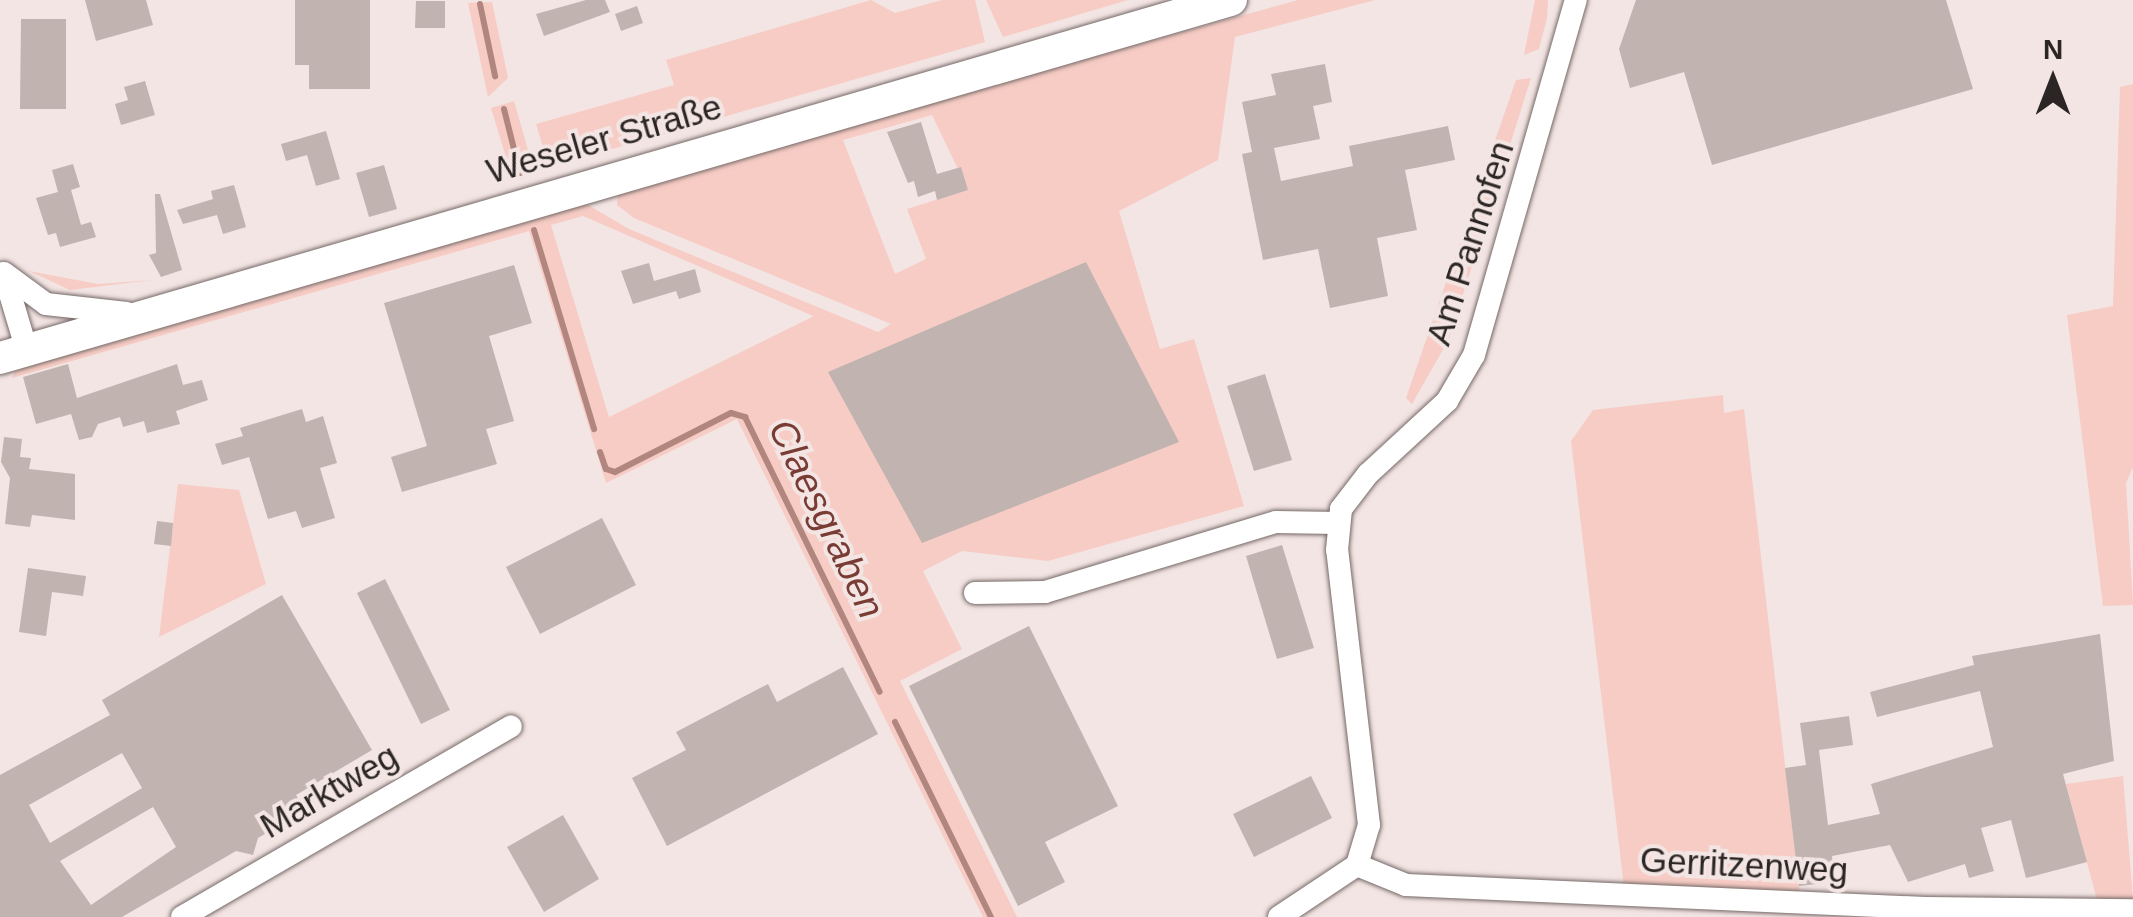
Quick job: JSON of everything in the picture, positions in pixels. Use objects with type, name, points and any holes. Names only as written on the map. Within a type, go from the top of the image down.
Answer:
[{"type":"main road","name":"Weseler Straße","points":[[13,354],[1231,0]]},
{"type":"street","name":"Am Pannofen","points":[[1338,523],[1351,491],[1428,422],[1474,354],[1574,3]]},
{"type":"street","points":[[2,267],[30,298],[62,309],[156,312]]},
{"type":"street","points":[[2,267],[13,354]]},
{"type":"street","points":[[975,593],[1046,592],[1276,522],[1338,523],[1369,825],[1357,865],[1279,917]]},
{"type":"street","name":"Marktweg","points":[[182,917],[511,726]]},
{"type":"street","name":"Gerritzenweg","points":[[1357,865],[1406,885],[1925,908],[2133,910]]},
{"type":"shaded area","points":[[871,0],[895,13],[942,0],[975,0],[985,42],[549,167],[536,124],[674,85],[666,60]]},
{"type":"shaded area","points":[[986,0],[1128,0],[1003,37]]},
{"type":"shaded area","points":[[1298,0],[1375,0],[1235,37],[1218,160],[1119,211],[1160,349],[1194,339],[1244,506],[1048,561],[962,551],[923,571],[962,649],[900,681],[1017,917],[983,917],[737,419],[606,483],[529,231],[12,378],[16,370],[585,203],[629,229],[878,332],[891,324],[634,218],[617,205],[618,194],[628,185]],"holes":[[[932,115],[968,190],[907,209],[926,259],[895,274],[843,140]],[[583,216],[813,316],[609,417],[551,225]]]},
{"type":"shaded area","points":[[1535,0],[1548,0],[1547,18],[1539,49],[1524,55]]},
{"type":"shaded area","points":[[492,2],[508,78],[488,97],[468,3]]},
{"type":"shaded area","points":[[1531,78],[1449,339],[1412,404],[1406,398],[1516,80]]},
{"type":"shaded area","points":[[2133,84],[2133,467],[2126,483],[2133,605],[2103,606],[2067,315],[2113,306],[2120,87]]},
{"type":"shaded area","points":[[514,101],[534,171],[512,177],[491,108]]},
{"type":"shaded area","points":[[29,271],[98,284],[153,280],[70,290]]},
{"type":"shaded area","points":[[1723,395],[1724,413],[1744,409],[1800,895],[1624,887],[1571,441],[1593,410]]},
{"type":"shaded area","points":[[178,484],[239,490],[266,584],[159,637]]},
{"type":"shaded area","points":[[2123,776],[2133,900],[2097,900],[2066,784]]},
{"type":"building","points":[[85,0],[146,0],[153,25],[96,41]]},
{"type":"building","points":[[295,0],[370,0],[370,89],[309,89],[309,65],[295,65]]},
{"type":"building","points":[[586,0],[605,0],[610,12],[544,36],[536,14]]},
{"type":"building","points":[[1636,0],[1946,0],[1973,89],[1712,165],[1684,72],[1630,88],[1619,49]]},
{"type":"building","points":[[416,1],[445,1],[445,28],[415,28]]},
{"type":"building","points":[[637,6],[643,23],[621,31],[615,14]]},
{"type":"building","points":[[21,19],[66,19],[66,109],[20,109]]},
{"type":"building","points":[[1325,64],[1332,102],[1313,106],[1320,139],[1274,148],[1281,181],[1353,166],[1349,146],[1448,126],[1455,160],[1405,170],[1417,230],[1377,238],[1388,296],[1330,308],[1318,249],[1263,260],[1242,154],[1252,152],[1242,102],[1276,95],[1271,74]]},
{"type":"building","points":[[145,81],[155,115],[121,125],[115,104],[128,100],[124,87]]},
{"type":"building","points":[[921,122],[937,174],[961,167],[968,190],[937,200],[935,191],[918,197],[914,181],[908,183],[887,132]]},
{"type":"building","points":[[326,131],[340,179],[316,186],[307,155],[286,161],[281,144]]},
{"type":"building","points":[[73,164],[80,187],[71,190],[81,225],[91,222],[96,237],[60,247],[56,233],[48,235],[36,198],[58,192],[52,170]]},
{"type":"building","points":[[384,165],[397,209],[369,217],[356,173]]},
{"type":"building","points":[[234,185],[246,227],[223,234],[217,215],[183,224],[177,210],[213,199],[211,191]]},
{"type":"building","points":[[155,194],[160,194],[182,270],[161,277],[149,255],[156,253]]},
{"type":"building","points":[[1086,262],[1179,442],[922,543],[828,372]]},
{"type":"building","points":[[649,263],[654,281],[695,269],[701,292],[679,299],[676,291],[633,304],[621,271]]},
{"type":"building","points":[[514,265],[532,323],[489,336],[514,421],[486,429],[497,464],[402,492],[391,457],[427,446],[384,303]]},
{"type":"building","points":[[68,364],[77,398],[177,364],[183,385],[202,380],[208,400],[176,411],[180,424],[147,433],[144,421],[123,427],[120,417],[98,424],[92,437],[79,440],[71,414],[36,424],[23,377]]},
{"type":"building","points":[[1265,374],[1292,460],[1254,471],[1227,386]]},
{"type":"building","points":[[302,409],[306,422],[323,416],[337,463],[320,468],[335,518],[302,528],[296,511],[268,519],[249,457],[222,465],[215,444],[243,436],[240,428]]},
{"type":"building","points":[[4,437],[22,439],[20,457],[31,458],[29,469],[75,474],[75,520],[32,515],[30,527],[5,524],[10,478],[1,462]]},
{"type":"building","points":[[602,518],[636,585],[540,634],[506,567]]},
{"type":"building","points":[[157,521],[173,523],[171,546],[154,544]]},
{"type":"building","points":[[1282,545],[1314,648],[1277,659],[1246,556]]},
{"type":"building","points":[[28,568],[86,576],[83,596],[52,592],[46,636],[19,632]]},
{"type":"building","points":[[385,579],[450,710],[421,724],[357,593]]},
{"type":"building","points":[[282,595],[372,750],[296,795],[305,810],[258,838],[253,855],[236,851],[122,917],[0,917],[0,775],[110,715],[102,700]],"holes":[[[122,753],[142,788],[50,843],[29,805]],[[153,807],[176,847],[91,905],[60,861]]]},
{"type":"building","points":[[1029,626],[1118,806],[1045,842],[1065,882],[1018,906],[909,686]]},
{"type":"building","points":[[2100,634],[2114,761],[2063,774],[2087,862],[2026,878],[2011,820],[1981,828],[1994,871],[1969,878],[1965,864],[1908,882],[1890,845],[1832,856],[1835,882],[1799,886],[1785,768],[1806,765],[1800,723],[1849,716],[1853,745],[1819,750],[1828,825],[1880,814],[1871,784],[1993,747],[1980,691],[1877,717],[1870,692],[1974,665],[1972,656]]},
{"type":"building","points":[[843,667],[878,734],[667,846],[632,778],[686,750],[676,732],[768,684],[777,702]]},
{"type":"building","points":[[1311,776],[1332,818],[1254,857],[1233,814]]},
{"type":"building","points":[[563,815],[599,879],[544,912],[507,847]]},
{"type":"waterway","name":"Claesgraben","points":[[480,4],[495,76]]},
{"type":"waterway","name":"Claesgraben","points":[[504,109],[520,173]]},
{"type":"waterway","name":"Claesgraben","points":[[534,230],[594,429]]},
{"type":"waterway","name":"Claesgraben","points":[[600,452],[606,469],[615,472],[731,413],[745,417],[880,692]]},
{"type":"waterway","name":"Claesgraben","points":[[895,722],[991,917]]}]
